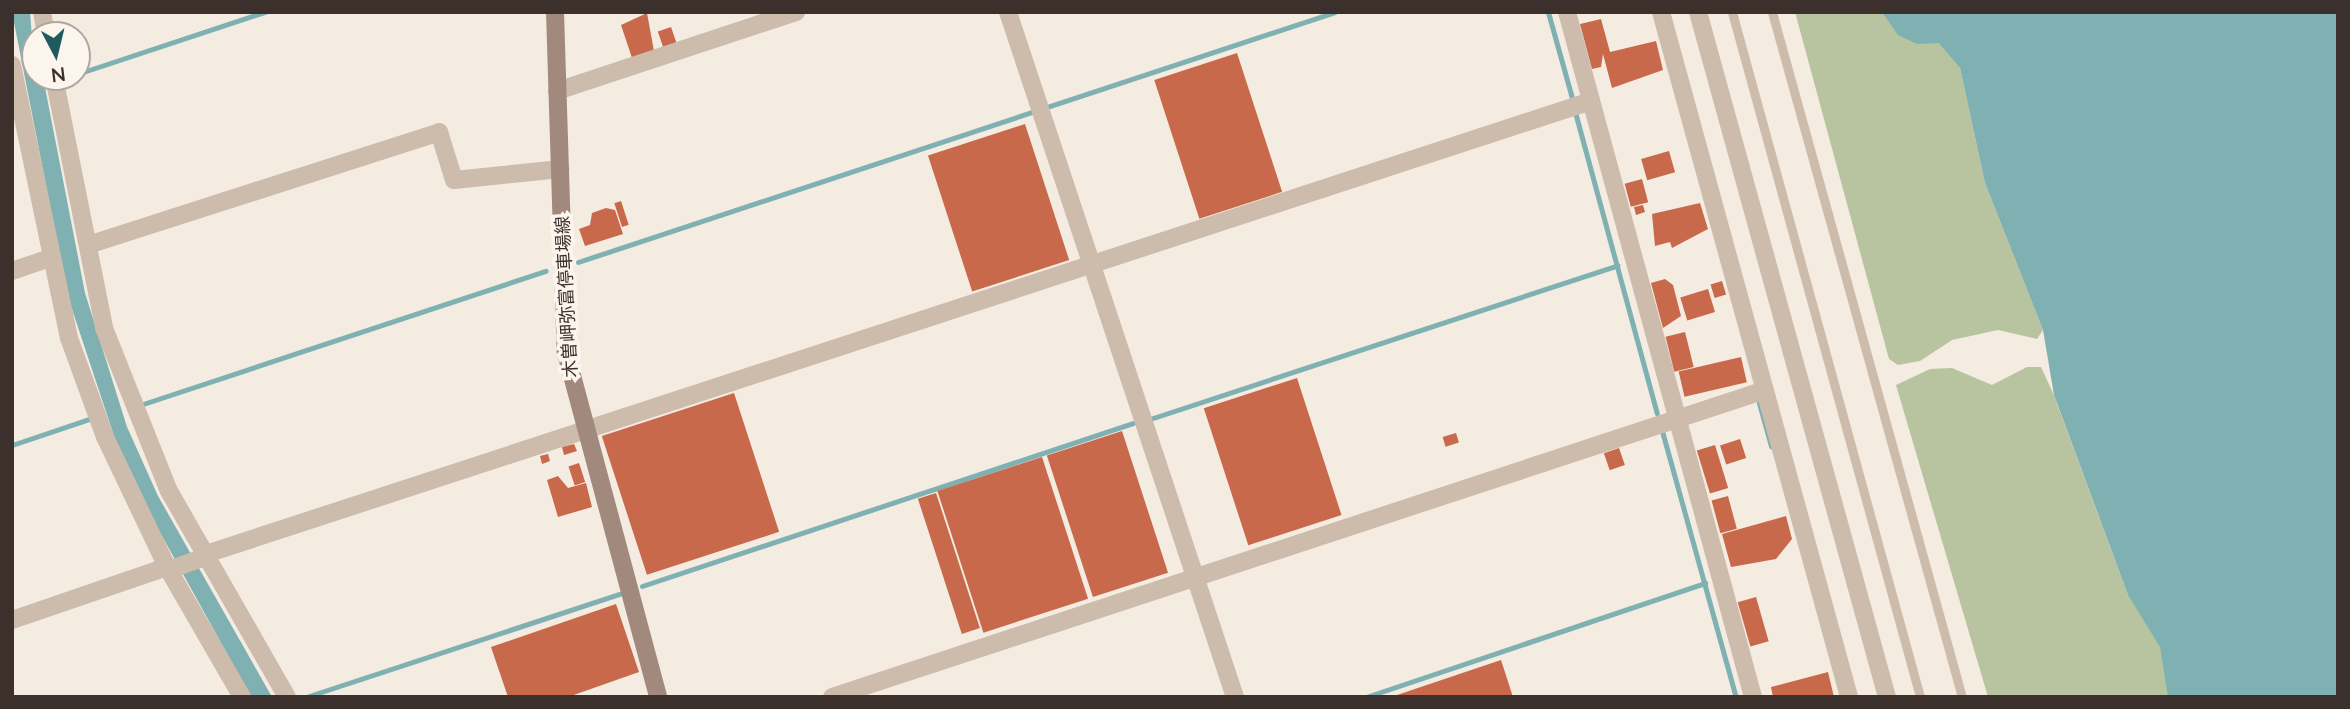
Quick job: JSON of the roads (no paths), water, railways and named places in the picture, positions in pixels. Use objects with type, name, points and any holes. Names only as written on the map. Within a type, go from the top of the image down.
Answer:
[{"type":"main road","name":"木曽岬弥富停車場線","points":[[555,12],[566,353],[584,433],[658,697]]},
{"type":"street","points":[[557,90],[796,12]]},
{"type":"street","points":[[1008,12],[1235,697]]},
{"type":"street","points":[[1567,12],[1753,697]]},
{"type":"street","points":[[1661,12],[1849,697]]},
{"type":"street","points":[[1698,12],[1887,697]]},
{"type":"street","points":[[12,65],[50,258],[105,437],[169,569],[242,697]]},
{"type":"street","points":[[57,91],[104,328],[169,491],[203,557],[287,697]]},
{"type":"street","points":[[12,620],[1591,101]]},
{"type":"street","points":[[88,245],[439,132],[454,180],[560,169]]},
{"type":"street","points":[[12,271],[50,258]]},
{"type":"street","points":[[831,697],[1677,416],[1765,390]]},
{"type":"lane","points":[[1732,12],[1920,697]]},
{"type":"lane","points":[[1772,12],[1962,697]]},
{"type":"water","points":[[12,12],[30,12],[31,21],[21,21],[21,58]]},
{"type":"water","points":[[1882,12],[2338,12],[2338,697],[2168,697],[2160,647],[2128,595],[2054,395],[2043,330],[1985,183],[1960,68],[1939,43],[1917,44],[1898,35]]},
{"type":"water","points":[[28,91],[46,91],[85,293],[127,427],[158,496],[272,697],[251,697],[125,469],[68,297]]},
{"type":"waterway","points":[[91,69],[265,12]]},
{"type":"waterway","points":[[578,262],[1335,12]]},
{"type":"waterway","points":[[1548,12],[1572,98]]},
{"type":"waterway","points":[[1575,112],[1657,413]]},
{"type":"waterway","points":[[1153,418],[1617,265]]},
{"type":"waterway","points":[[143,404],[546,271]]},
{"type":"waterway","points":[[1759,403],[1771,446]]},
{"type":"waterway","points":[[12,445],[89,419]]},
{"type":"waterway","points":[[642,586],[1133,423]]},
{"type":"waterway","points":[[1662,431],[1736,697]]},
{"type":"waterway","points":[[1366,697],[1705,583]]},
{"type":"waterway","points":[[306,697],[619,594]]}]
